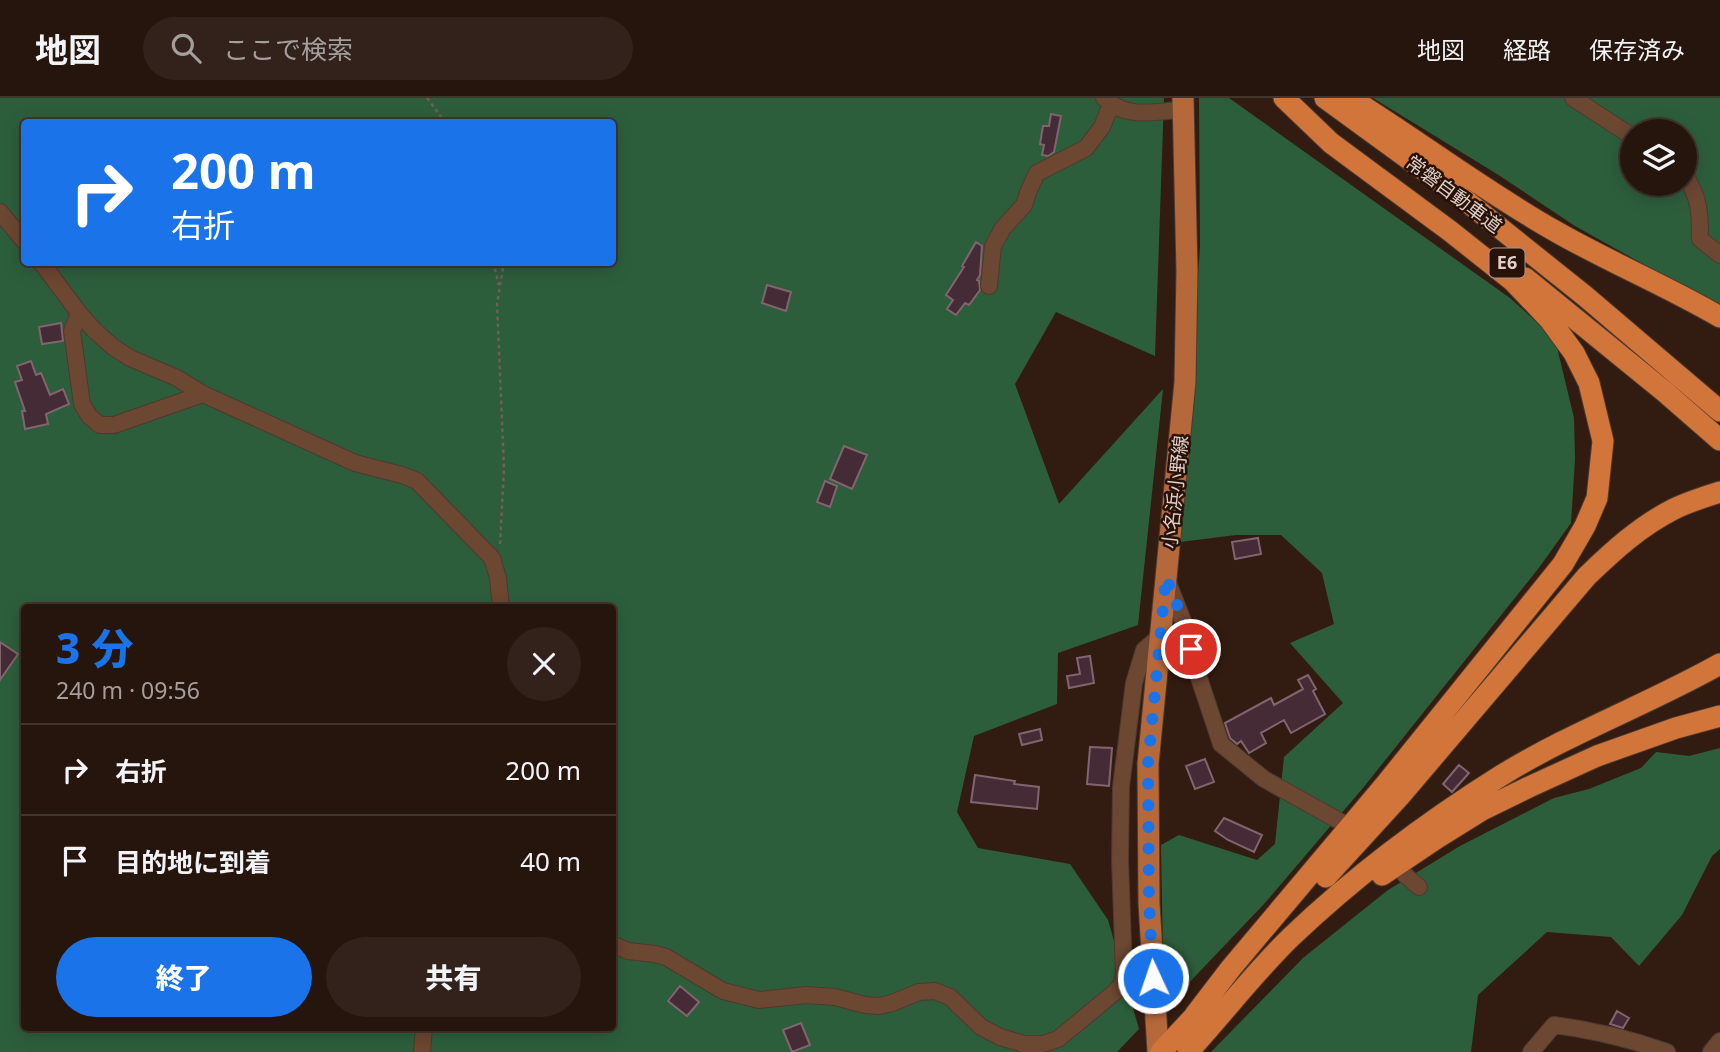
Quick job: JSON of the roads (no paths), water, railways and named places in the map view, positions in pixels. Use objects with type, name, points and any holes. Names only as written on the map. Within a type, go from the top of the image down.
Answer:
[{"type":"highway","name":"常磐自動車道","points":[[1284,98],[1454,221],[1720,440]]},
{"type":"highway","points":[[1170,1049],[1230,968],[1385,785],[1563,564],[1585,526],[1597,498],[1603,441],[1589,383],[1574,353],[1550,320],[1513,281],[1331,143],[1284,98]]},
{"type":"highway","name":"常磐自動車道","points":[[1325,98],[1465,200],[1585,296],[1720,411]]},
{"type":"highway","points":[[1350,98],[1517,209],[1604,258],[1720,317]]},
{"type":"highway","points":[[1195,1015],[1400,796],[1587,576],[1616,548],[1644,527],[1673,510],[1720,492]]},
{"type":"highway","points":[[1216,1021],[1248,982],[1292,937],[1373,866],[1427,824],[1503,774],[1585,730],[1720,664]]},
{"type":"highway","points":[[1170,1049],[1216,1021],[1338,909],[1391,869],[1482,810],[1597,756],[1676,728],[1720,716]]},
{"type":"main road","name":"小名浜小野線","points":[[1170,1049],[1149,903],[1147,825],[1148,764],[1185,382],[1187,271],[1183,104]]},
{"type":"street","points":[[1573,98],[1620,129]]},
{"type":"street","points":[[989,285],[993,246],[1003,228],[1024,205],[1037,173],[1086,148],[1102,127],[1107,101],[1121,110],[1133,113],[1183,104]]},
{"type":"street","points":[[1696,196],[1700,206],[1700,239],[1720,255]]},
{"type":"street","points":[[0,212],[21,237]]},
{"type":"street","points":[[44,266],[94,330],[130,358],[355,463],[416,481],[492,558],[498,578],[501,604]]},
{"type":"street","points":[[79,313],[72,331],[82,404],[89,416],[100,425],[114,425],[203,394]]},
{"type":"street","points":[[1166,577],[1185,626],[1221,744],[1264,779],[1341,822]]},
{"type":"street","points":[[616,946],[628,951],[666,957],[723,991],[743,997],[760,1000],[806,995],[835,997],[879,1006],[919,992],[935,991],[950,997],[981,1027],[1000,1037],[1024,1044],[1043,1044],[1058,1039],[1122,984],[1121,787],[1134,683],[1144,650],[1160,636]]},
{"type":"street","points":[[1405,875],[1419,887]]},
{"type":"street","points":[[1531,1052],[1554,1025],[1588,1029],[1667,1052]]},
{"type":"street","points":[[422,1052],[424,1031]]},
{"type":"street","points":[[1711,1052],[1720,1041]]}]
